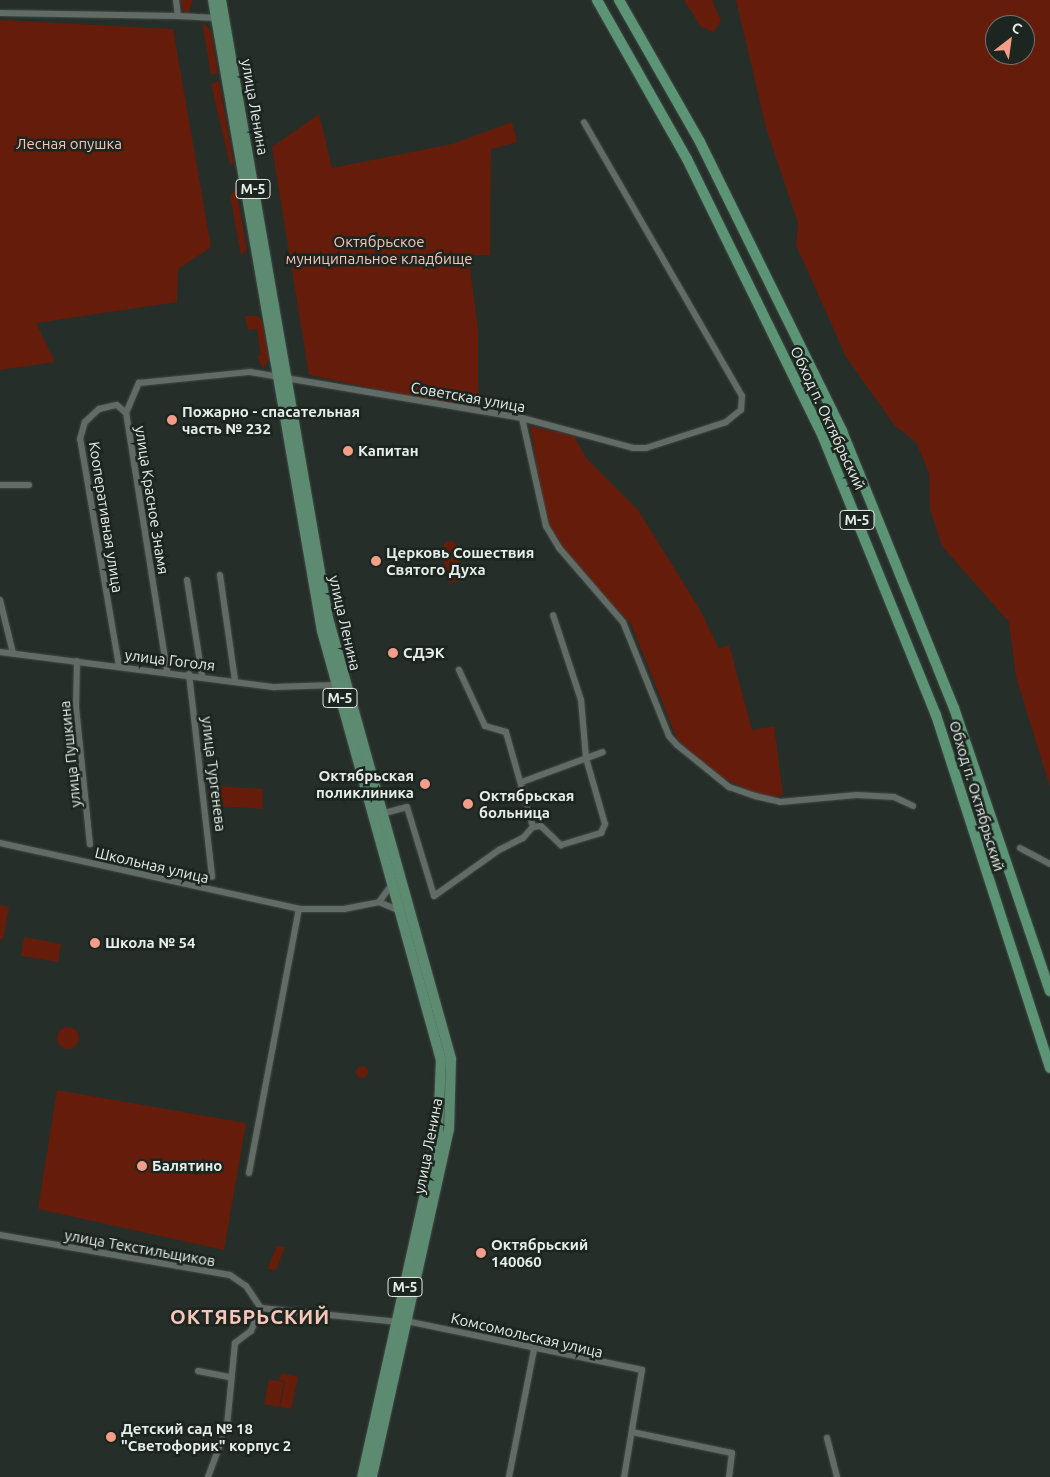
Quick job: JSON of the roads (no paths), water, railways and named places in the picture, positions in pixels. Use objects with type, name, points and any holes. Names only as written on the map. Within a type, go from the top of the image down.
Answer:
[{"type":"highway","name":"Обход п. Октябрьский","points":[[596,0],[686,159],[823,437],[936,714],[1050,1068]]},
{"type":"highway","name":"Обход п. Октябрьский","points":[[619,0],[700,142],[842,431],[954,708],[1050,991]]},
{"type":"main road","name":"улица Ленина","points":[[213,0],[281,377],[328,618],[381,814],[446,1034],[453,1082],[449,1129],[362,1477]]},
{"type":"main road","name":"улица Ленина","points":[[221,0],[309,566],[336,685],[437,1038],[443,1081],[439,1128],[372,1477]]},
{"type":"street","points":[[176,0],[178,16]]},
{"type":"street","points":[[0,13],[216,18]]},
{"type":"street","name":"Советская улица","points":[[281,377],[522,418],[646,448],[726,422],[741,410],[743,401],[584,122]]},
{"type":"street","name":"улица Красное Знамя","points":[[167,671],[126,412],[139,383],[233,371],[281,377]]},
{"type":"street","name":"Кооперативная улица","points":[[119,666],[80,440],[85,422],[98,409],[117,405],[126,412]]},
{"type":"street","points":[[522,418],[546,526],[560,549],[623,622],[669,736],[677,744],[728,787],[755,796],[780,802],[866,795],[894,797],[912,806]]},
{"type":"street","points":[[0,485],[29,485]]},
{"type":"street","points":[[220,575],[235,681]]},
{"type":"street","name":"улица Красное Знамя","points":[[187,580],[202,676]]},
{"type":"street","points":[[0,600],[13,653]]},
{"type":"street","points":[[381,814],[407,807],[434,896],[499,850],[524,838],[533,827],[541,826],[561,845],[604,830],[586,758],[581,700],[553,615]]},
{"type":"street","name":"улица Гоголя","points":[[0,652],[297,688],[336,685]]},
{"type":"street","name":"улица Пушкина","points":[[77,661],[76,707],[90,844]]},
{"type":"street","points":[[459,670],[485,726],[506,732],[522,782],[533,827]]},
{"type":"street","name":"улица Тургенева","points":[[189,674],[212,877]]},
{"type":"street","points":[[522,782],[602,752]]},
{"type":"street","name":"Школьная улица","points":[[0,843],[299,909],[344,909],[379,902]]},
{"type":"street","points":[[1020,848],[1050,864]]},
{"type":"street","points":[[392,884],[379,902],[401,912]]},
{"type":"street","points":[[249,1173],[299,909]]},
{"type":"street","name":"улица Текстильщиков","points":[[0,1235],[230,1275],[246,1286],[261,1308]]},
{"type":"street","points":[[208,1477],[226,1426],[235,1343],[251,1331],[261,1308]]},
{"type":"street","name":"Комсомольская улица","points":[[261,1308],[402,1321],[534,1350],[642,1370],[632,1432]]},
{"type":"street","points":[[509,1477],[534,1350]]},
{"type":"street","points":[[198,1371],[230,1377]]},
{"type":"street","points":[[624,1477],[632,1432],[732,1454],[729,1477]]},
{"type":"street","points":[[827,1438],[837,1477]]},
{"type":"place","name":"Пожарно - спасательная часть № 232","points":[[172,420]]},
{"type":"place","name":"Капитан","points":[[348,451]]},
{"type":"place","name":"Церковь Сошествия Святого Духа","points":[[376,561]]},
{"type":"place","name":"СДЭК","points":[[393,653]]},
{"type":"place","name":"Октябрьская поликлиника","points":[[425,784]]},
{"type":"place","name":"Октябрьская больница","points":[[468,804]]},
{"type":"place","name":"Школа № 54","points":[[95,943]]},
{"type":"place","name":"Балятино","points":[[142,1166]]},
{"type":"place","name":"Октябрьский 140060","points":[[481,1253]]},
{"type":"place","name":"Детский сад № 18 \"Светофорик\" корпус 2","points":[[111,1437]]},
{"type":"district","name":"ОКТЯБРЬСКИЙ","points":[[250,1316]]},
{"type":"park label","name":"Лесная опушка","points":[[69,144]]},
{"type":"park label","name":"Октябрьское муниципальное кладбище","points":[[379,250]]}]
